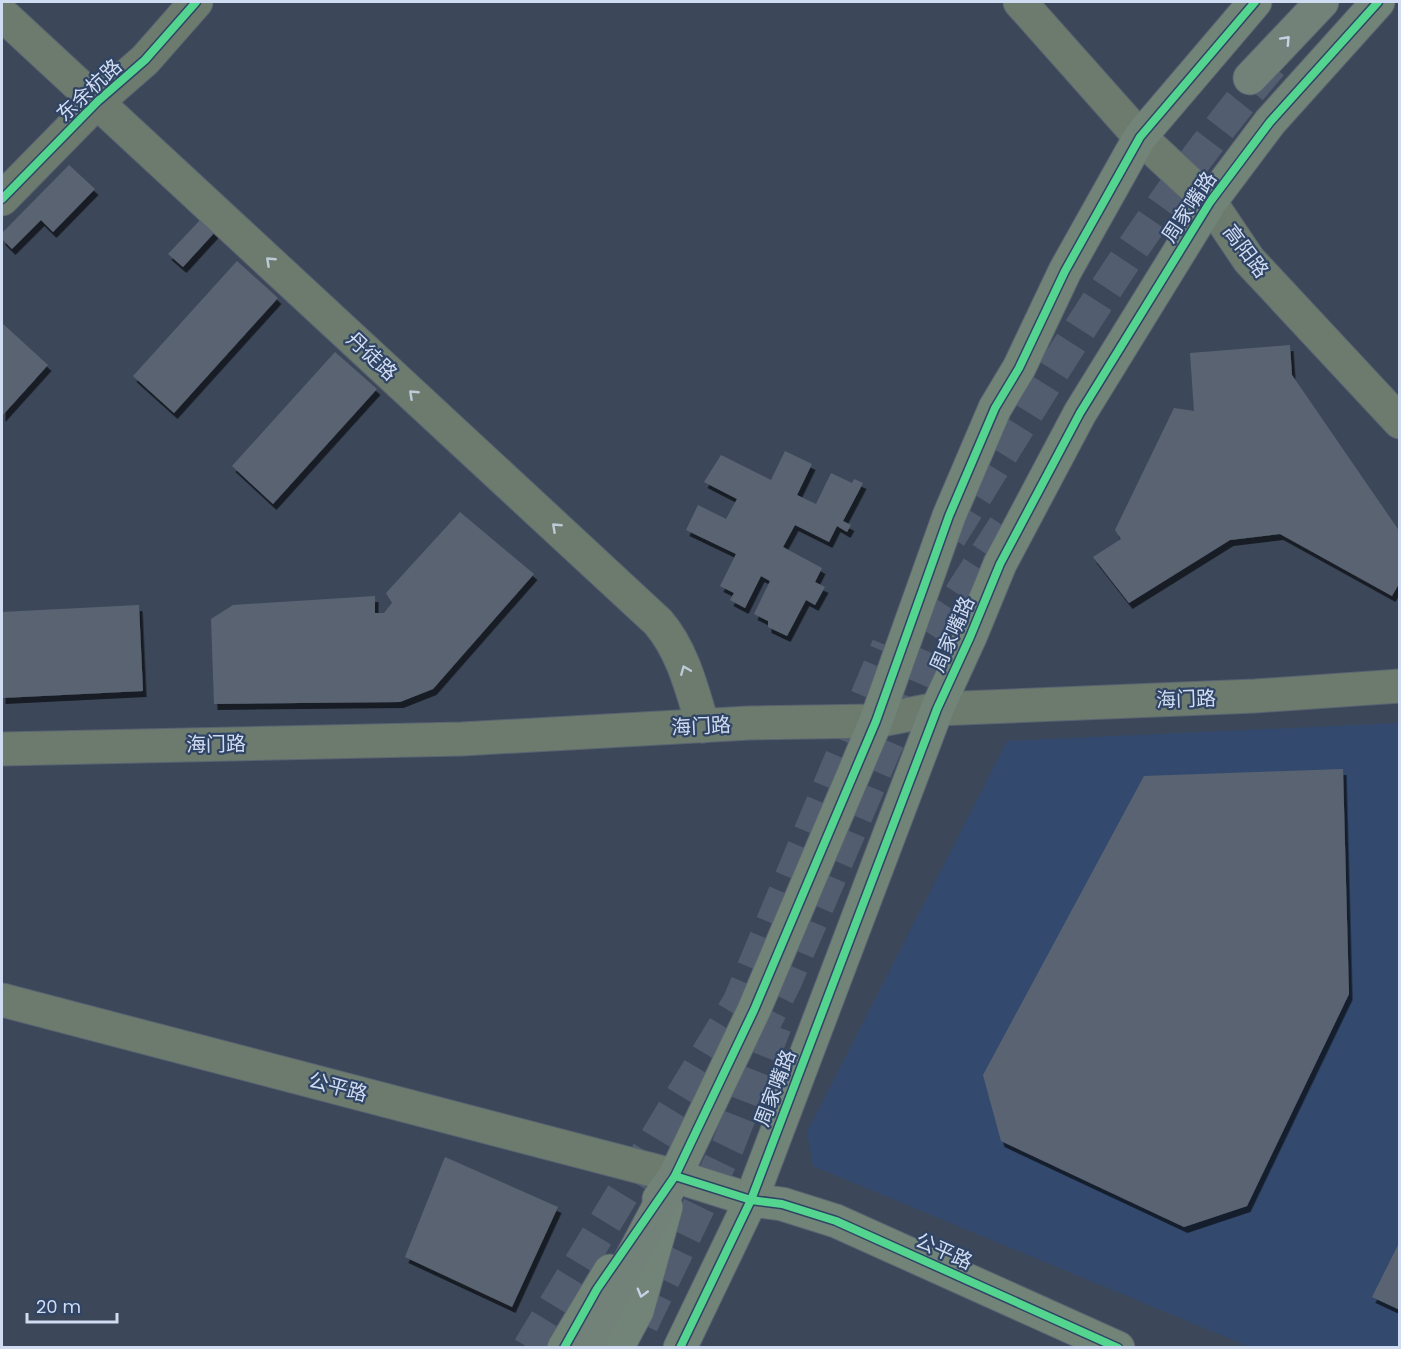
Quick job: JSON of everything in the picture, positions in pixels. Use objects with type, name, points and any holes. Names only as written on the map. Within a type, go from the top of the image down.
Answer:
[{"type":"highway","points":[[1250,78],[1322,2]]},
{"type":"highway","points":[[584,1347],[675,1176]]},
{"type":"main road","name":"周家嘴路","points":[[564,1347],[597,1289],[675,1176],[754,1010],[876,721],[949,516],[995,408],[1019,368],[1065,271],[1140,137],[1255,2]]},
{"type":"main road","name":"周家嘴路","points":[[680,1347],[751,1200],[937,709],[1000,564],[1080,413],[1210,202],[1270,122],[1378,2]]},
{"type":"main road","name":"公平路","points":[[675,1176],[751,1200],[782,1204],[836,1221],[1118,1347]]},
{"type":"main road","points":[[617,1347],[638,1311],[675,1176]]},
{"type":"street","name":"东余杭路","points":[[2,200],[98,101],[145,60],[196,2]]},
{"type":"street","name":"高阳路","points":[[1020,2],[1140,137],[1210,202],[1249,260],[1400,422]]},
{"type":"street","name":"丹徒路","points":[[2,14],[658,622],[668,634],[680,657],[703,726]]},
{"type":"street","name":"海门路","points":[[2,749],[462,739],[703,726],[876,721],[937,709],[1255,696],[1400,687]]},
{"type":"street","name":"公平路","points":[[2,1000],[675,1176]]},
{"type":"shaded area","points":[[1399,723],[1399,1347],[1250,1347],[813,1166],[807,1132],[1007,741]]},
{"type":"building","points":[[69,165],[95,189],[53,232],[41,220],[12,249],[2,239],[2,233]]},
{"type":"building","points":[[202,218],[216,231],[183,267],[168,254]]},
{"type":"building","points":[[237,261],[278,298],[174,413],[133,376]]},
{"type":"building","points":[[2,323],[48,365],[2,416]]},
{"type":"building","points":[[1290,345],[1292,375],[1400,532],[1400,582],[1392,596],[1280,534],[1230,540],[1129,603],[1093,557],[1121,539],[1115,530],[1174,408],[1194,411],[1190,353]]},
{"type":"building","points":[[335,352],[377,389],[273,504],[232,466]]},
{"type":"building","points":[[785,451],[812,464],[797,495],[816,504],[831,473],[852,483],[854,479],[863,483],[843,521],[851,525],[847,532],[837,526],[829,542],[795,525],[783,547],[822,568],[815,582],[825,587],[815,605],[806,600],[787,636],[768,627],[768,621],[754,614],[770,581],[761,576],[745,608],[730,600],[734,593],[720,586],[736,554],[686,530],[698,505],[726,519],[737,499],[704,482],[721,455],[771,480]]},
{"type":"building","points":[[460,512],[534,574],[433,689],[400,702],[214,704],[211,619],[233,605],[375,596],[375,613],[384,613],[392,603],[386,593]]},
{"type":"building","points":[[139,605],[143,691],[2,698],[2,612]]},
{"type":"building","points":[[1343,769],[1349,994],[1247,1206],[1184,1227],[1001,1141],[983,1075],[1144,776]]},
{"type":"building","points":[[445,1157],[558,1207],[512,1307],[405,1257]]},
{"type":"building","points":[[1400,1241],[1400,1310],[1372,1297]]},
{"type":"tunnel","points":[[950,537],[1144,231],[1186,172],[1276,59]]},
{"type":"tunnel","points":[[756,1040],[786,980],[932,638],[1013,513]]},
{"type":"tunnel","points":[[529,1348],[739,1002],[888,646]]},
{"type":"tunnel","points":[[642,1324],[728,1146],[777,1021]]},
{"type":"cycle path","points":[[2,199],[98,101],[145,60],[196,2]]},
{"type":"cycle path","points":[[564,1348],[597,1289],[675,1176],[754,1010],[876,721],[949,516],[995,408],[1019,368],[1065,271],[1140,137],[1255,2]]},
{"type":"cycle path","points":[[680,1348],[751,1200],[937,709],[1000,564],[1080,413],[1210,202],[1270,122],[1378,2]]},
{"type":"cycle path","points":[[675,1176],[751,1200],[782,1204],[836,1221],[1118,1348]]}]
